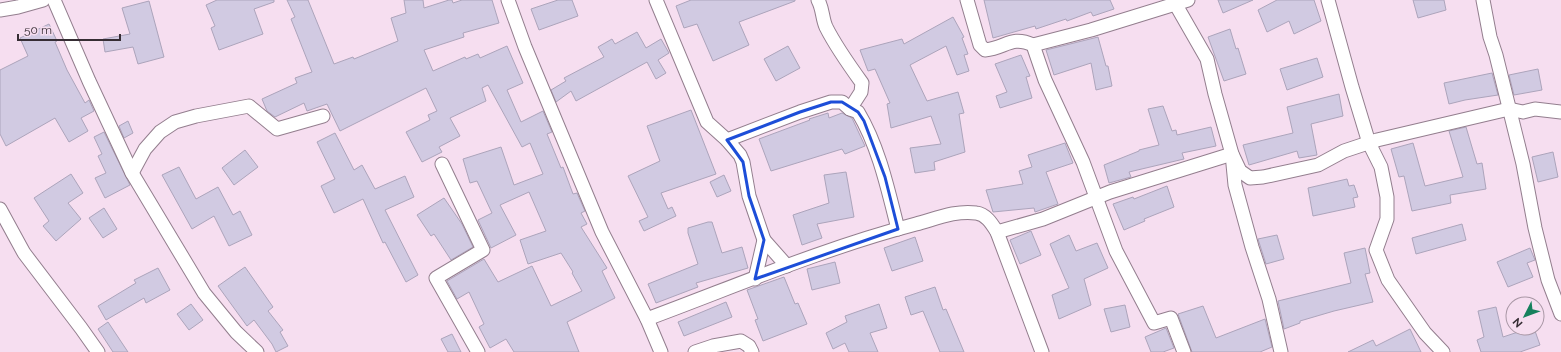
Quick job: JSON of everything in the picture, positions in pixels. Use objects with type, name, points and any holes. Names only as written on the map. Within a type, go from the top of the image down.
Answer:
[{"type":"street","points":[[0,10],[43,0]]},
{"type":"street","points":[[54,0],[89,81],[132,173],[204,293],[236,332],[257,352]]},
{"type":"street","points":[[508,0],[602,232],[647,319],[660,352]]},
{"type":"street","points":[[656,0],[707,122],[740,155],[743,162],[749,196],[764,240],[787,266]]},
{"type":"street","points":[[818,0],[823,13],[825,25],[845,60],[862,83],[861,92],[850,110]]},
{"type":"street","points":[[966,0],[980,45],[985,50],[994,49],[1005,44],[1022,40],[1033,45],[1091,30],[1182,2],[1207,59],[1232,154],[1240,171],[1250,178],[1263,177],[1318,165],[1344,151],[1369,143],[1509,109],[1523,112],[1535,109],[1561,112]]},
{"type":"street","points":[[1328,0],[1369,143],[1381,167],[1387,197],[1387,220],[1376,250],[1388,280],[1425,333],[1443,352]]},
{"type":"street","points":[[1483,0],[1490,37],[1523,164],[1535,228],[1548,280],[1561,314]]},
{"type":"street","points":[[1033,45],[1045,80],[1083,162],[1095,198],[1116,251],[1154,322],[1171,318],[1184,352]]},
{"type":"street","points":[[726,140],[800,112],[831,102],[842,102],[850,110],[858,112],[864,121],[885,178],[898,229]]},
{"type":"street","points":[[132,173],[145,149],[160,132],[175,122],[196,116],[249,106],[277,129],[323,116]]},
{"type":"street","points":[[997,232],[1043,218],[1110,192],[1232,154]]},
{"type":"street","points":[[1232,154],[1235,185],[1252,247],[1270,299],[1281,352]]},
{"type":"street","points":[[442,164],[484,250],[436,278],[478,352]]},
{"type":"street","points":[[0,209],[24,253],[98,352]]},
{"type":"street","points":[[647,319],[787,266],[898,229],[964,212],[978,213],[984,215],[992,223],[997,232],[1042,352]]},
{"type":"street","points":[[755,279],[764,240]]},
{"type":"street","points":[[695,352],[713,346],[741,341],[749,346],[752,352]]},
{"type":"highlighted area","points":[[831,102],[842,102],[858,112],[864,121],[885,177],[898,229],[755,279],[764,240],[749,196],[743,162],[727,140],[800,112]]},
{"type":"building","points":[[217,0],[274,0],[274,2],[254,9],[263,34],[219,50],[211,28],[215,26],[206,5]]},
{"type":"building","points":[[287,0],[308,0],[334,64],[353,57],[354,59],[398,41],[391,18],[406,13],[404,0],[423,0],[424,8],[449,0],[452,0],[453,3],[462,0],[492,0],[499,23],[463,33],[464,37],[424,50],[433,71],[465,57],[466,59],[478,54],[480,58],[507,46],[523,83],[507,90],[521,122],[543,111],[552,132],[547,134],[561,168],[563,167],[573,194],[577,193],[585,211],[581,213],[587,224],[581,227],[607,268],[602,271],[615,298],[567,322],[579,352],[514,352],[506,339],[490,348],[479,327],[484,324],[469,292],[457,299],[447,281],[484,259],[498,282],[532,266],[551,306],[582,291],[572,273],[573,272],[561,253],[528,264],[520,240],[546,231],[529,192],[500,205],[516,235],[491,248],[478,220],[492,213],[477,181],[470,183],[463,159],[501,147],[514,185],[543,174],[530,143],[522,147],[488,85],[482,88],[486,101],[450,118],[460,136],[439,147],[442,152],[422,162],[406,132],[430,120],[428,115],[437,111],[426,88],[340,131],[327,104],[307,111],[304,103],[275,117],[267,111],[262,99],[297,83],[295,78],[312,72],[291,19],[295,17]]},
{"type":"building","points":[[558,0],[572,0],[578,16],[539,30],[531,9]]},
{"type":"building","points":[[691,0],[795,1],[739,22],[749,45],[713,61],[697,24],[684,28],[676,6]]},
{"type":"building","points":[[984,0],[1110,0],[1114,9],[1093,16],[1091,12],[1067,21],[1066,19],[1036,29],[1035,26],[993,38]]},
{"type":"building","points":[[1218,0],[1253,0],[1223,13]]},
{"type":"building","points":[[1277,0],[1314,0],[1321,21],[1294,34],[1289,21],[1267,32],[1258,10]]},
{"type":"building","points":[[1413,0],[1444,0],[1446,10],[1418,18]]},
{"type":"building","points":[[149,1],[164,57],[138,64],[133,47],[105,52],[103,39],[130,34],[122,8]]},
{"type":"building","points":[[953,17],[964,37],[962,38],[968,54],[964,55],[969,71],[957,75],[946,46],[910,65],[927,101],[958,92],[964,113],[959,114],[965,152],[934,162],[935,170],[915,173],[910,148],[941,144],[931,116],[891,128],[887,104],[890,103],[875,69],[868,71],[860,50],[902,39],[904,44]]},
{"type":"building","points":[[49,24],[57,41],[55,42],[67,70],[85,103],[89,100],[94,111],[81,118],[88,131],[69,142],[55,118],[6,146],[0,134],[0,70],[28,56],[20,38]]},
{"type":"building","points":[[1230,29],[1246,74],[1224,81],[1208,37]]},
{"type":"building","points":[[637,32],[646,48],[661,39],[669,53],[658,60],[666,73],[656,79],[647,62],[576,101],[571,91],[556,102],[551,90],[566,81],[564,78],[604,57],[598,47],[612,39],[615,44]]},
{"type":"building","points":[[1098,37],[1106,66],[1108,66],[1112,86],[1096,90],[1091,63],[1054,75],[1046,50]]},
{"type":"building","points":[[788,46],[800,68],[776,81],[764,59]]},
{"type":"building","points":[[1021,55],[1030,76],[1026,77],[1032,98],[1000,108],[996,96],[1007,92],[995,64]]},
{"type":"building","points":[[1317,58],[1323,77],[1287,90],[1280,69]]},
{"type":"building","points":[[1538,69],[1542,90],[1514,95],[1509,75]]},
{"type":"building","points":[[1492,73],[1498,95],[1449,104],[1444,83]]},
{"type":"building","points":[[1339,94],[1343,116],[1311,124],[1317,155],[1299,158],[1297,151],[1249,165],[1243,145],[1293,133],[1287,107]]},
{"type":"building","points":[[1163,106],[1172,131],[1176,130],[1177,135],[1211,127],[1216,146],[1182,153],[1184,159],[1129,172],[1131,177],[1109,183],[1104,165],[1139,150],[1159,145],[1148,109]]},
{"type":"building","points":[[691,110],[716,174],[661,193],[668,209],[672,207],[676,216],[644,231],[639,221],[648,217],[628,176],[660,161],[647,126]]},
{"type":"building","points":[[828,113],[829,118],[842,113],[852,118],[865,146],[845,154],[842,149],[771,171],[759,139]]},
{"type":"building","points":[[128,121],[133,133],[124,138],[119,126]]},
{"type":"building","points":[[1466,127],[1477,164],[1482,163],[1486,189],[1450,195],[1451,203],[1412,211],[1404,176],[1399,177],[1391,149],[1413,143],[1425,186],[1463,177],[1449,131]]},
{"type":"building","points":[[104,132],[130,185],[105,198],[95,178],[106,173],[98,156],[102,154],[94,137]]},
{"type":"building","points":[[335,133],[354,170],[362,165],[375,189],[405,176],[414,197],[385,210],[418,275],[406,282],[385,242],[383,243],[363,199],[334,213],[321,186],[335,179],[317,142]]},
{"type":"building","points":[[1065,143],[1073,163],[1046,172],[1058,204],[1035,212],[1034,208],[993,212],[986,190],[1023,184],[1019,171],[1032,167],[1028,155]]},
{"type":"building","points":[[245,150],[258,167],[234,185],[222,168]]},
{"type":"building","points":[[1553,152],[1558,177],[1538,182],[1532,157]]},
{"type":"building","points":[[179,167],[196,199],[218,187],[233,215],[240,211],[252,235],[229,246],[214,216],[192,229],[162,175]]},
{"type":"building","points":[[846,172],[854,217],[817,224],[822,238],[802,245],[793,215],[829,203],[824,175]]},
{"type":"building","points":[[71,174],[83,193],[68,203],[81,219],[56,241],[43,226],[49,221],[34,198]]},
{"type":"building","points":[[724,175],[731,191],[717,197],[710,182]]},
{"type":"building","points":[[1347,179],[1349,186],[1354,185],[1358,197],[1353,198],[1355,207],[1313,216],[1308,188]]},
{"type":"building","points":[[1167,186],[1174,207],[1144,219],[1145,221],[1124,230],[1113,204],[1133,197],[1134,199]]},
{"type":"building","points":[[444,198],[462,224],[473,247],[451,260],[434,234],[431,236],[417,215]]},
{"type":"building","points":[[104,208],[117,229],[103,238],[89,218]]},
{"type":"building","points":[[712,222],[722,253],[742,247],[748,268],[696,283],[698,287],[656,303],[648,284],[698,264],[688,233],[688,228]]},
{"type":"building","points":[[1462,224],[1466,240],[1416,254],[1412,238]]},
{"type":"building","points":[[1031,231],[1041,255],[1020,264],[1010,240]]},
{"type":"building","points":[[1069,235],[1076,251],[1097,243],[1108,268],[1084,279],[1091,305],[1059,319],[1052,295],[1069,288],[1050,244]]},
{"type":"building","points":[[1277,235],[1284,259],[1266,264],[1258,239]]},
{"type":"building","points":[[915,237],[923,261],[892,271],[884,248]]},
{"type":"building","points":[[1365,248],[1370,273],[1365,274],[1373,302],[1300,321],[1300,323],[1284,329],[1278,301],[1351,283],[1344,253]]},
{"type":"building","points":[[1530,248],[1535,260],[1527,263],[1533,277],[1508,287],[1497,262]]},
{"type":"building","points":[[835,262],[840,283],[812,290],[807,269]]},
{"type":"building","points":[[245,267],[273,307],[268,311],[283,330],[280,332],[288,346],[276,352],[272,344],[254,320],[247,326],[218,286]]},
{"type":"building","points":[[158,268],[170,290],[146,303],[144,298],[106,320],[98,306],[136,283],[134,280]]},
{"type":"building","points":[[784,277],[795,304],[798,303],[807,324],[763,341],[755,320],[758,319],[747,290]]},
{"type":"building","points":[[935,287],[943,310],[946,309],[964,352],[940,352],[923,311],[911,315],[905,297]]},
{"type":"building","points":[[726,302],[732,317],[684,336],[678,322]]},
{"type":"building","points":[[191,304],[203,320],[189,330],[177,314]]},
{"type":"building","points":[[879,304],[887,328],[870,333],[878,352],[849,352],[845,343],[833,349],[826,333],[847,322],[845,316]]},
{"type":"building","points":[[1125,305],[1130,327],[1111,332],[1104,309]]},
{"type":"building","points":[[1203,306],[1216,338],[1265,319],[1272,347],[1260,352],[1192,352],[1178,314]]},
{"type":"building","points":[[1496,307],[1503,337],[1537,336],[1540,345],[1520,352],[1481,352],[1477,340],[1484,337],[1478,311]]},
{"type":"building","points":[[108,322],[128,352],[113,352],[98,329]]},
{"type":"building","points":[[1166,328],[1174,348],[1163,352],[1151,352],[1145,337]]},
{"type":"building","points":[[1410,329],[1421,352],[1348,352],[1373,340],[1376,346]]},
{"type":"building","points":[[452,334],[461,352],[448,352],[441,339]]}]
